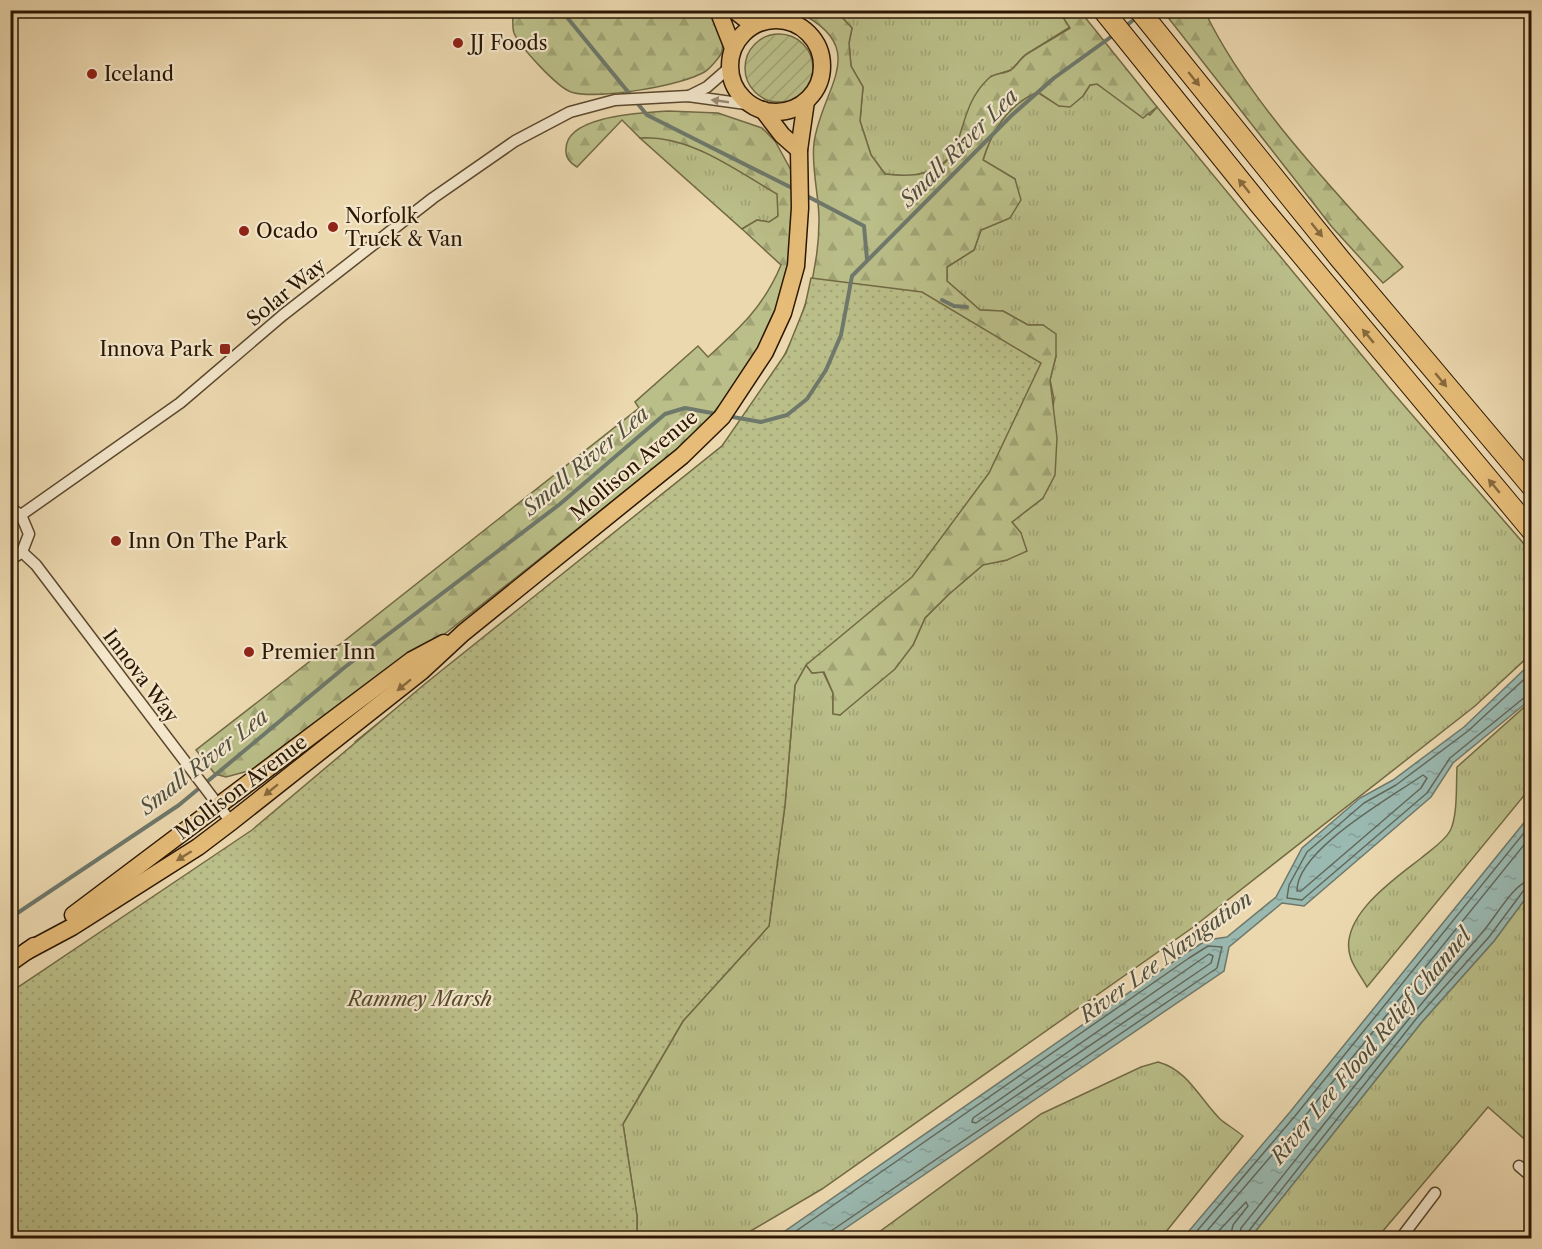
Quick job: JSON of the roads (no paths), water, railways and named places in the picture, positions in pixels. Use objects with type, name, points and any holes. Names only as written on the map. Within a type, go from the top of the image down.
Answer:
[{"type":"highway","points":[[1103,10],[1326,286],[1532,531]]},
{"type":"highway","points":[[1139,10],[1354,276],[1532,487]]},
{"type":"main road","points":[[718,10],[733,48]]},
{"type":"main road","points":[[734,10],[753,25],[743,33],[733,48],[730,67],[736,88],[799,150]]},
{"type":"main road","name":"Mollison Avenue","points":[[27,951],[101,909],[198,847],[231,822],[413,678],[463,633],[681,456],[717,423],[729,408],[753,373],[783,313],[796,266],[800,207],[799,150],[806,101],[816,89],[822,75],[822,57],[814,39],[799,25],[780,19],[753,25]]},
{"type":"main road","points":[[758,108],[788,111],[806,101]]},
{"type":"main road","name":"Mollison Avenue","points":[[10,963],[412,660],[463,633]]},
{"type":"street","name":"Solar Way","points":[[688,96],[707,87],[730,67]]},
{"type":"street","name":"Solar Way","points":[[21,515],[180,403],[283,315],[469,172],[515,141],[570,112],[627,100],[688,96],[758,108]]},
{"type":"street","points":[[10,508],[21,515],[29,534],[22,552],[10,560]]},
{"type":"street","name":"Innova Way","points":[[22,552],[36,565],[231,822]]},
{"type":"street","points":[[1519,1166],[1532,1177]]},
{"type":"street","points":[[1401,1239],[1435,1193]]},
{"type":"water","points":[[1531,663],[1531,699],[1453,763],[1431,797],[1304,906],[1282,903],[1229,947],[1224,971],[831,1238],[775,1238],[1186,953],[1207,940],[1227,937],[1276,897],[1302,848],[1360,798],[1393,780],[1464,727]]},
{"type":"water","name":"River Lee Flood Relief Channel","points":[[1531,814],[1531,891],[1494,941],[1421,1023],[1250,1238],[1183,1238],[1290,1112]]},
{"type":"waterway","points":[[561,10],[647,115],[796,190]]},
{"type":"waterway","name":"Small River Lea","points":[[1123,28],[1136,18]]},
{"type":"waterway","name":"Small River Lea","points":[[727,416],[761,422],[787,415],[807,399],[826,370],[841,335],[852,276],[1012,115],[1054,78],[1115,34]]},
{"type":"waterway","points":[[805,195],[864,226],[867,259]]},
{"type":"waterway","points":[[942,300],[954,306],[967,307]]},
{"type":"waterway","name":"Small River Lea","points":[[10,918],[179,805],[345,667],[560,504],[665,414],[685,408],[717,414]]},
{"type":"place","name":"JJ Foods","points":[[458,43]]},
{"type":"place","name":"Iceland","points":[[92,74]]},
{"type":"place","name":"Norfolk Truck & Van","points":[[333,227]]},
{"type":"place","name":"Ocado","points":[[244,231]]},
{"type":"place","name":"Innova Park","points":[[225,349]]},
{"type":"place","name":"Inn On The Park","points":[[116,541]]},
{"type":"place","name":"Premier Inn","points":[[249,652]]},
{"type":"water label","name":"River Lee Navigation","points":[[1166,957]]},
{"type":"park label","name":"Rammey Marsh","points":[[420,999]]}]
